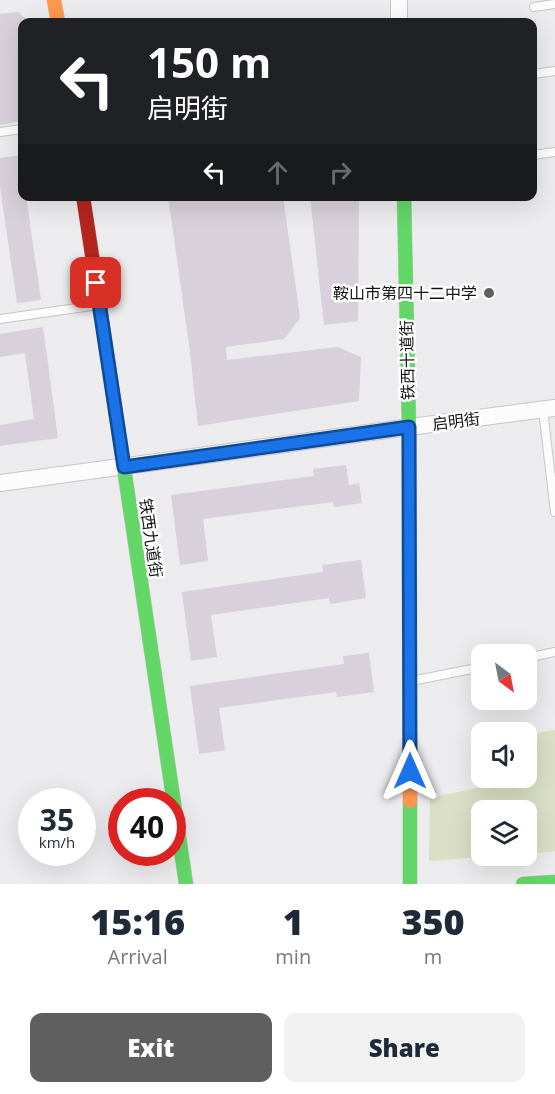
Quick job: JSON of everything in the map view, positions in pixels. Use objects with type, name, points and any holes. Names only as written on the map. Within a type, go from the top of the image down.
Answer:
[{"type":"main road","points":[[54,0],[57,18]]},
{"type":"main road","name":"铁西九道街","points":[[84,201],[186,884]]},
{"type":"main road","name":"铁西十道街","points":[[404,201],[409,427],[410,884]]},
{"type":"main road","points":[[523,884],[555,882]]},
{"type":"street","points":[[399,0],[399,18]]},
{"type":"street","name":"启明街","points":[[0,483],[549,409]]},
{"type":"lane","points":[[534,7],[555,4]]},
{"type":"lane","points":[[537,74],[555,71]]},
{"type":"lane","points":[[0,132],[18,130]]},
{"type":"lane","points":[[537,154],[555,152]]},
{"type":"lane","points":[[0,319],[100,305]]},
{"type":"lane","points":[[549,409],[555,512]]},
{"type":"lane","points":[[537,656],[555,652]]},
{"type":"lane","points":[[409,681],[471,669]]},
{"type":"green space","points":[[555,730],[555,851],[537,853],[537,800],[471,800],[471,858],[429,861],[430,798],[477,788],[537,788],[537,733]]},
{"type":"building","points":[[18,12],[25,18],[18,18],[18,122],[0,125],[0,14]]},
{"type":"building","points":[[18,156],[18,201],[27,201],[41,300],[17,303],[0,187],[0,158]]},
{"type":"building","points":[[169,201],[284,201],[300,318],[284,339],[226,347],[227,360],[338,347],[361,357],[359,401],[198,426]]},
{"type":"building","points":[[311,201],[359,201],[358,321],[324,325]]},
{"type":"building","points":[[43,327],[58,438],[0,446],[0,425],[34,419],[25,353],[0,357],[0,334]]},
{"type":"building","points":[[346,465],[349,485],[359,483],[362,503],[334,507],[333,502],[203,519],[208,561],[180,565],[171,495],[314,476],[313,469]]},
{"type":"building","points":[[361,560],[366,598],[330,604],[329,598],[211,615],[217,657],[191,661],[182,592],[323,572],[322,565]]},
{"type":"building","points":[[369,653],[374,692],[337,697],[336,692],[219,708],[225,750],[199,754],[190,686],[344,664],[343,656]]},
{"type":"traffic: fast","points":[[404,201],[409,427],[409,573]]},
{"type":"traffic: fast","points":[[104,334],[186,884]]},
{"type":"traffic: fast","points":[[410,801],[410,884]]},
{"type":"traffic: fast","points":[[523,884],[555,882]]},
{"type":"traffic: slow","points":[[54,0],[57,18]]},
{"type":"traffic: slow","points":[[409,573],[410,801]]},
{"type":"traffic: jam","points":[[84,201],[104,334]]},
{"type":"place","name":"鞍山市第四十二中学","points":[[489,293]]},
{"type":"route","points":[[96,283],[124,467],[409,427],[410,771]]}]
